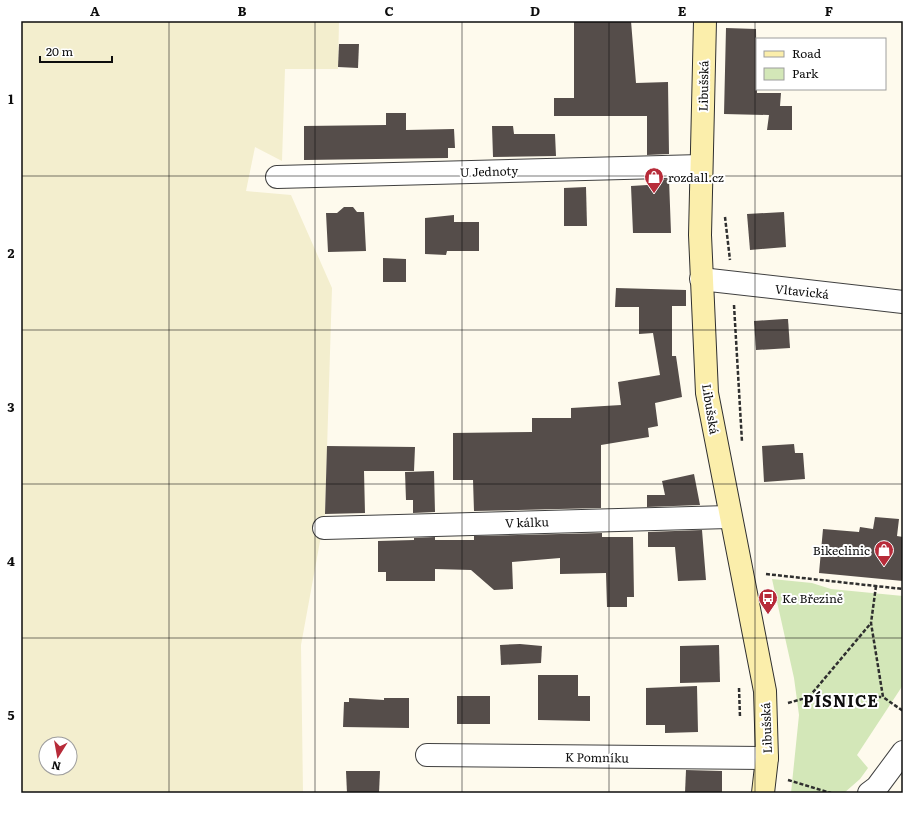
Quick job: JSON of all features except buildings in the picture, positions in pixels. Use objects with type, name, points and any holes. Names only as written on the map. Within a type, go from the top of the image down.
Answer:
[{"type":"street","name":"Libušská","points":[[704,21],[701,166],[701,279],[707,393],[729,517],[765,692],[767,758],[763,793]]},
{"type":"street","name":"U Jednoty","points":[[277,177],[701,166]]},
{"type":"street","name":"Vltavická","points":[[701,279],[903,302]]},
{"type":"street","name":"V kálku","points":[[324,528],[729,517]]},
{"type":"street","points":[[869,793],[877,787],[903,752]]},
{"type":"street","name":"K Pomníku","points":[[427,755],[767,758]]},
{"type":"path","points":[[725,216],[733,283],[742,450]]},
{"type":"path","points":[[764,581],[763,574],[903,588]]},
{"type":"path","points":[[876,586],[871,623],[883,697]]},
{"type":"path","points":[[809,697],[871,623]]},
{"type":"path","points":[[789,695],[791,702],[790,710]]},
{"type":"path","points":[[766,707],[809,697],[883,697],[903,711]]},
{"type":"path","points":[[784,779],[831,793]]},
{"type":"shaded area","points":[[21,21],[339,21],[338,69],[285,69],[282,161],[255,147],[246,191],[291,195],[332,288],[325,514],[301,645],[303,793],[21,793]]},
{"type":"green space","points":[[772,579],[812,583],[831,589],[903,596],[903,685],[857,755],[868,768],[860,779],[844,793],[791,793],[799,715],[794,678]]},
{"type":"place","name":"rozdall.cz","points":[[654,194]]},
{"type":"place","name":"Bikeclinic","points":[[884,567]]},
{"type":"place","name":"Ke Březině","points":[[768,615]]},
{"type":"district","name":"PÍSNICE","points":[[841,700]]}]
